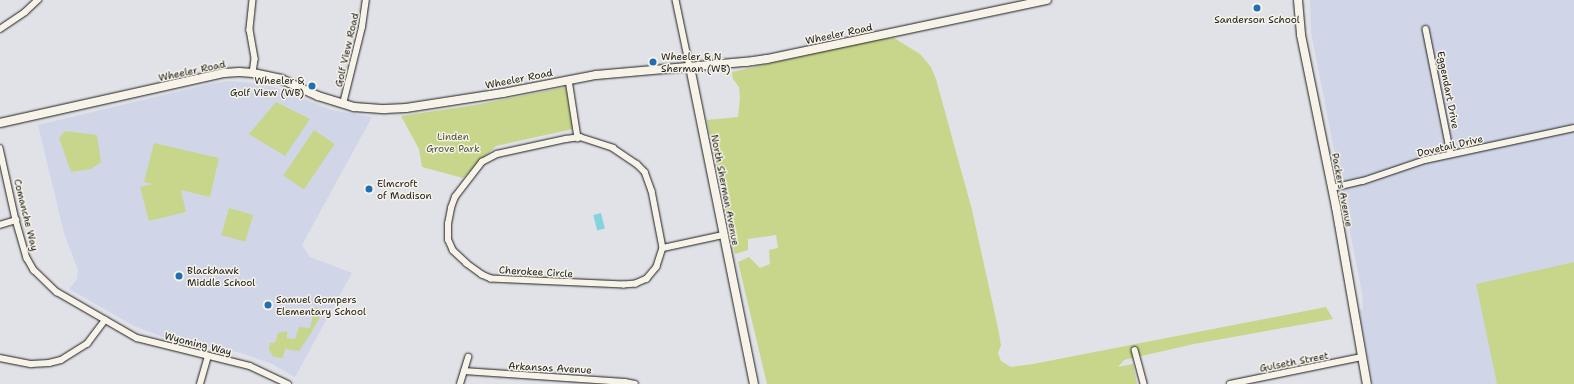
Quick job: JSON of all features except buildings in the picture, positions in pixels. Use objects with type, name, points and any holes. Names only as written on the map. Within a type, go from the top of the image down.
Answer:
[{"type":"street","points":[[0,29],[25,12],[38,0]]},
{"type":"street","points":[[253,0],[250,30],[255,59],[253,73]]},
{"type":"street","name":"Golf View Road","points":[[343,104],[362,27],[366,0]]},
{"type":"street","name":"North Sherman Avenue","points":[[676,0],[754,384]]},
{"type":"street","name":"Wheeler Road","points":[[0,123],[224,73],[253,73],[281,79],[318,96],[343,104],[370,109],[406,108],[503,93],[596,75],[767,59],[1047,0]]},
{"type":"street","name":"Packers Avenue","points":[[1298,0],[1301,35],[1332,188],[1367,384]]},
{"type":"street","name":"Eggendart Drive","points":[[1426,29],[1451,154]]},
{"type":"street","points":[[569,80],[578,138]]},
{"type":"street","name":"Dovetail Drive","points":[[1332,188],[1363,181],[1425,160],[1574,128]]},
{"type":"street","name":"Cherokee Circle","points":[[578,138],[614,148],[638,164],[645,172],[652,191],[663,248],[657,267],[647,280],[636,284],[624,285],[491,278],[482,275],[453,251],[448,240],[448,224],[451,208],[465,182],[482,162],[497,154],[578,138]]},
{"type":"street","name":"Comanche Way","points":[[0,148],[16,220],[27,258],[37,273],[56,292],[105,320]]},
{"type":"street","points":[[0,225],[16,220]]},
{"type":"street","points":[[663,248],[724,235]]},
{"type":"street","points":[[0,358],[31,364],[49,363],[62,360],[87,344],[105,320]]},
{"type":"street","name":"Wyoming Way","points":[[105,320],[137,338],[250,366],[288,384]]},
{"type":"street","points":[[1135,350],[1144,384]]},
{"type":"street","points":[[200,384],[208,356]]},
{"type":"street","points":[[460,384],[468,357]]},
{"type":"street","name":"Gulseth Street","points":[[1230,384],[1361,357]]},
{"type":"street","name":"Arkansas Avenue","points":[[464,371],[625,382],[635,384]]},
{"type":"shaded area","points":[[1310,0],[1574,0],[1574,384],[1373,384],[1359,310],[1363,309],[1362,293],[1311,32]]},
{"type":"shaded area","points":[[230,81],[266,84],[332,110],[372,117],[302,245],[310,257],[352,273],[295,377],[272,364],[241,353],[163,337],[134,326],[69,289],[77,279],[78,270],[64,233],[38,125],[209,84]]},
{"type":"green space","points":[[894,38],[920,54],[931,67],[936,79],[972,210],[998,328],[1001,345],[998,353],[1001,361],[1011,367],[1033,364],[1326,307],[1333,319],[1194,344],[1124,360],[1118,367],[1133,364],[1137,384],[767,384],[738,262],[749,257],[760,268],[770,264],[769,250],[778,248],[776,235],[748,239],[748,250],[735,254],[707,120],[738,117],[740,98],[739,87],[733,79],[732,72],[877,39]]},
{"type":"green space","name":"Linden Grove Park","points":[[566,87],[573,129],[496,146],[463,178],[422,167],[419,149],[401,116],[475,105]]},
{"type":"green space","points":[[276,102],[310,119],[285,156],[249,134]]},
{"type":"green space","points":[[314,130],[335,144],[304,190],[283,176]]},
{"type":"green space","points":[[65,131],[97,135],[101,162],[91,169],[71,172],[59,138]]},
{"type":"green space","points":[[154,143],[219,158],[210,197],[181,190],[186,212],[149,221],[140,187],[153,184],[144,182]]},
{"type":"green space","points":[[229,208],[253,215],[245,242],[221,235]]},
{"type":"green space","points":[[1574,262],[1574,384],[1497,384],[1476,284]]},
{"type":"green space","points":[[315,307],[323,311],[299,351],[285,349],[283,358],[273,357],[269,349],[270,343],[274,343],[278,333],[287,331],[287,338],[295,339],[299,327],[310,328]]},
{"type":"water","points":[[601,213],[605,229],[597,230],[593,215]]},
{"type":"place","name":"Sanderson School","points":[[1257,8]]},
{"type":"place","name":"Wheeler & N Sherman (WB)","points":[[653,62]]},
{"type":"place","name":"Wheeler & Golf View (WB)","points":[[312,86]]},
{"type":"place","name":"Elmcroft of Madison","points":[[369,189]]},
{"type":"place","name":"Blackhawk Middle School","points":[[179,276]]},
{"type":"place","name":"Samuel Gompers Elementary School","points":[[268,305]]}]
